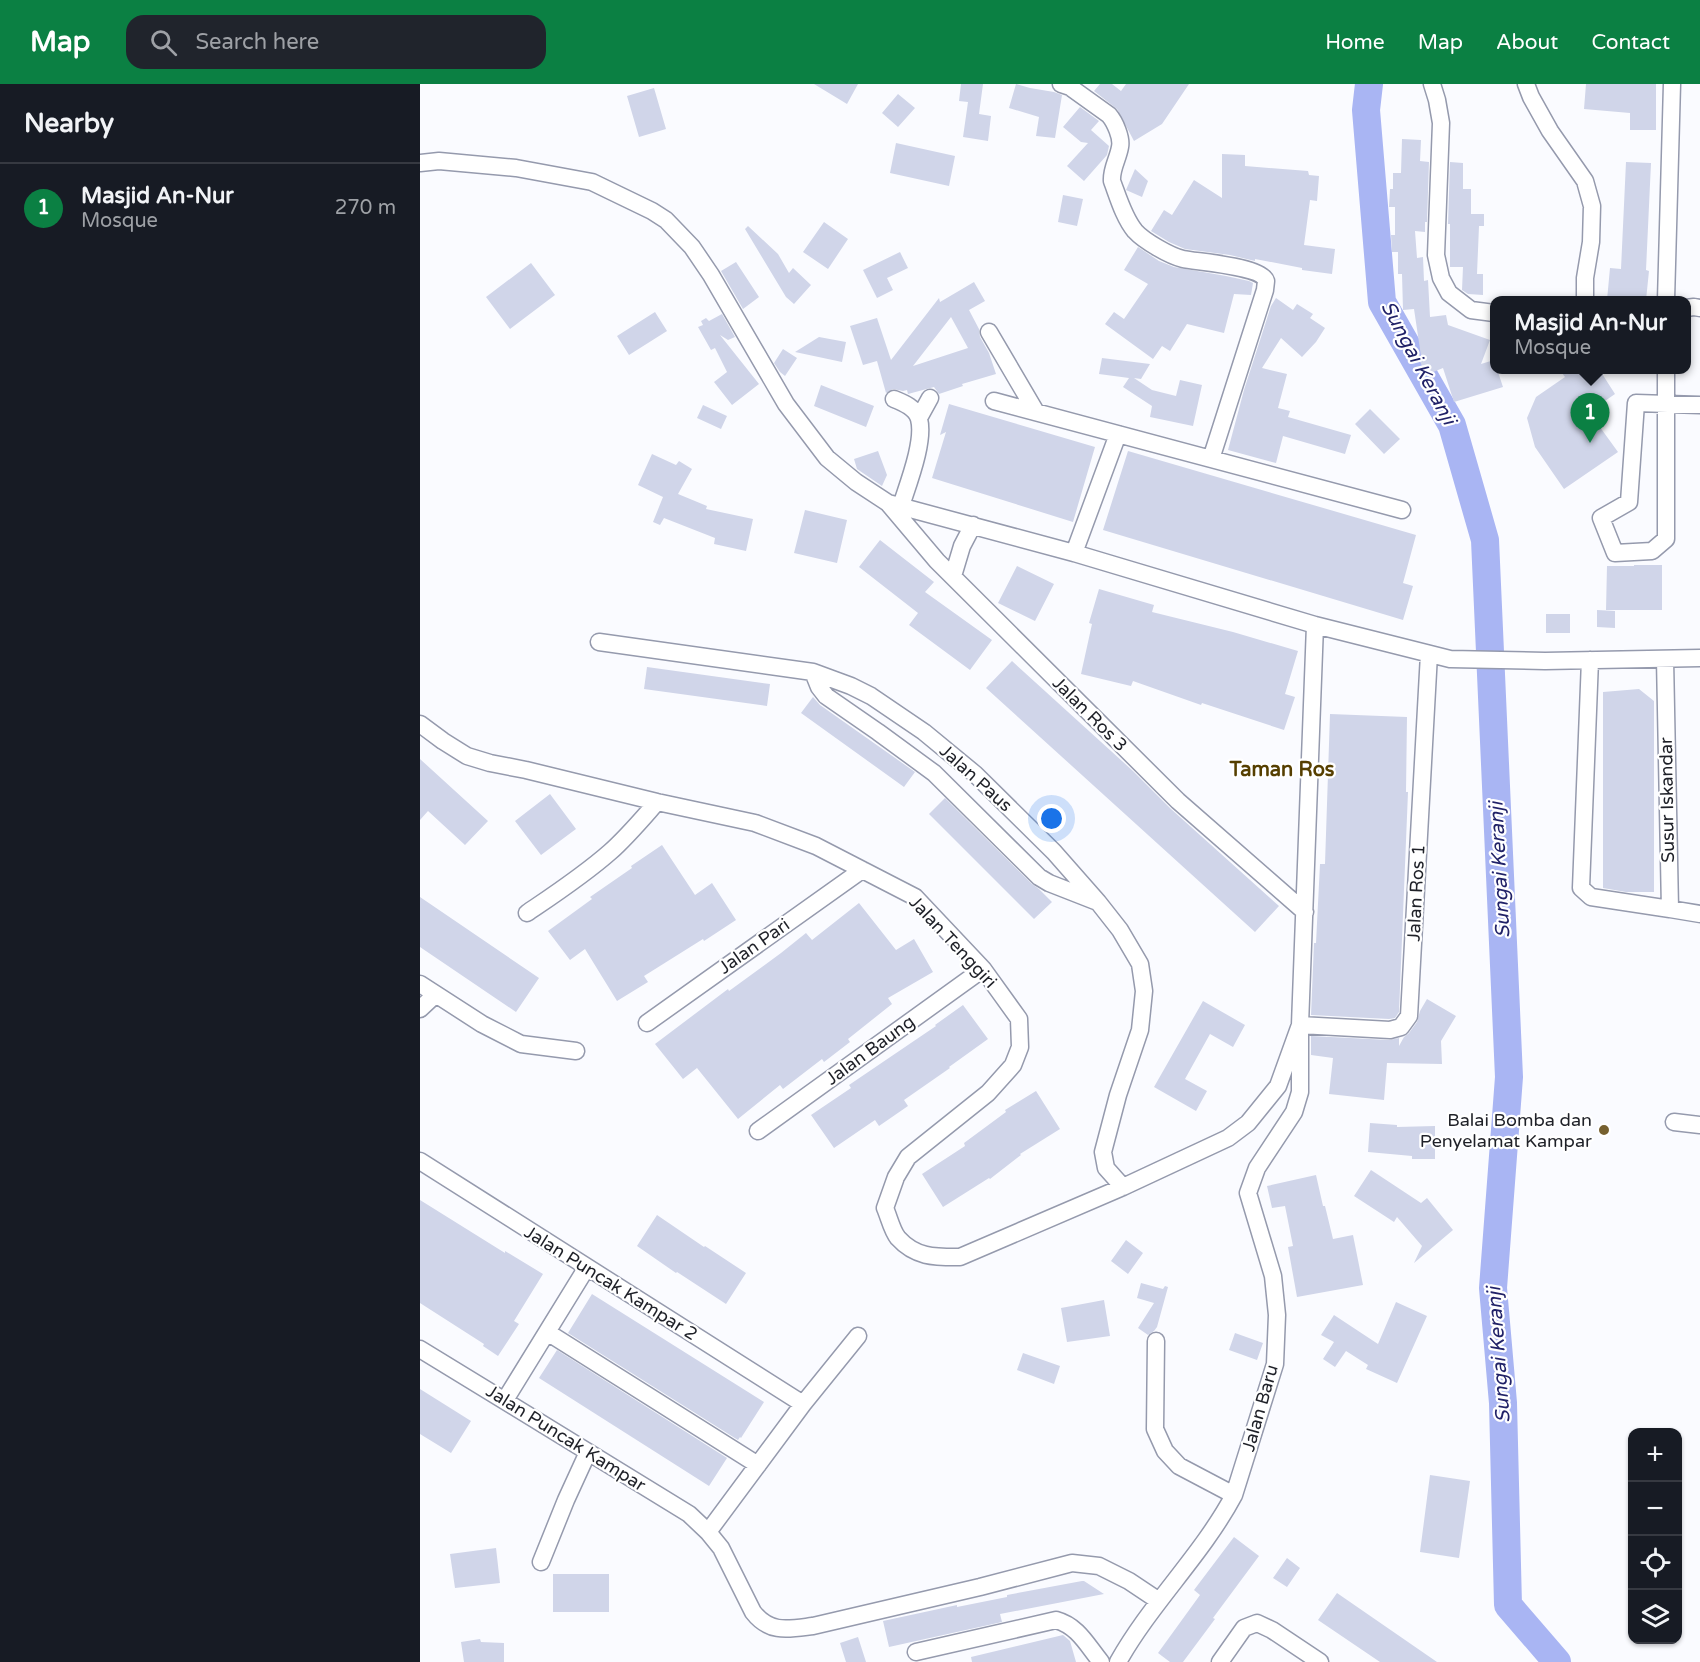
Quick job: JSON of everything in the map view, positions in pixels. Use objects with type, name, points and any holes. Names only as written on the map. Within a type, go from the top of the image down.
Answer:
[{"type":"street","points":[[1061,84],[1086,98],[1110,115],[1114,121],[1121,145],[1112,181],[1129,222],[1136,232],[1148,242],[1180,258],[1253,270],[1266,281],[1211,459]]},
{"type":"street","points":[[1432,84],[1441,123],[1436,255],[1441,278],[1449,293],[1471,310],[1490,312]]},
{"type":"street","points":[[1526,84],[1530,97],[1550,131],[1585,181],[1592,206],[1585,296]]},
{"type":"street","points":[[1666,296],[1671,84]]},
{"type":"street","points":[[420,163],[439,161],[516,168],[592,183],[652,210],[666,220],[692,247],[786,404],[827,458],[856,482],[895,504],[1074,553],[1315,625],[1450,659],[1545,661],[1700,658]]},
{"type":"street","points":[[989,332],[1036,412]]},
{"type":"street","points":[[1666,374],[1666,403],[1666,539],[1652,551],[1615,553],[1601,518],[1629,502],[1636,403],[1666,403],[1700,405]]},
{"type":"street","points":[[895,504],[914,466],[920,434],[919,418],[930,398]]},
{"type":"street","points":[[894,399],[908,405],[919,418]]},
{"type":"street","points":[[994,401],[1402,510]]},
{"type":"street","points":[[1074,553],[1118,434]]},
{"type":"street","name":"Jalan Ros 3","points":[[895,504],[937,561],[1178,801],[1305,912]]},
{"type":"street","points":[[953,576],[962,546],[973,525]]},
{"type":"street","points":[[1299,1025],[1315,625]]},
{"type":"street","name":"Jalan Paus","points":[[599,642],[813,672],[851,686],[871,696],[924,732],[975,774],[1053,852],[1120,930],[1140,964],[1144,991],[1140,1030],[1118,1095],[1104,1152],[1106,1168],[1123,1187]]},
{"type":"street","name":"Jalan Ros 1","points":[[1299,1025],[1390,1030],[1401,1027],[1408,1016],[1429,654]]},
{"type":"street","name":"Susur Iskandar","points":[[1665,659],[1670,909]]},
{"type":"street","points":[[1590,660],[1581,888],[1591,897],[1700,914]]},
{"type":"street","points":[[813,672],[819,687],[826,696],[934,773],[1039,877],[1049,884],[1098,902]]},
{"type":"street","name":"Jalan Tenggiri","points":[[420,724],[467,756],[490,763],[755,823],[816,846],[915,897],[983,969],[1019,1019],[1020,1047],[1013,1065],[988,1093],[908,1157],[896,1177],[885,1208],[897,1237],[913,1250],[930,1257],[960,1257],[1123,1187],[1228,1138],[1248,1123],[1278,1086],[1299,1025]]},
{"type":"street","points":[[527,913],[574,881],[610,852],[657,802]]},
{"type":"street","name":"Jalan Pari","points":[[647,1023],[862,870]]},
{"type":"street","name":"Jalan Baung","points":[[758,1131],[983,969]]},
{"type":"street","points":[[420,984],[482,1024],[520,1044],[576,1052]]},
{"type":"street","points":[[420,1009],[435,995]]},
{"type":"street","name":"Jalan Baru","points":[[1118,1662],[1159,1601],[1223,1515],[1233,1495],[1275,1364],[1277,1315],[1273,1276],[1248,1193],[1257,1168],[1294,1112],[1300,1092],[1299,1025]]},
{"type":"street","points":[[1674,1122],[1700,1125]]},
{"type":"street","name":"Jalan Puncak Kampar 2","points":[[420,1161],[803,1404]]},
{"type":"street","points":[[505,1400],[587,1267]]},
{"type":"street","points":[[547,1332],[758,1465]]},
{"type":"street","points":[[708,1533],[803,1404],[858,1336]]},
{"type":"street","points":[[1156,1341],[1155,1429],[1165,1451],[1179,1466],[1233,1495]]},
{"type":"street","name":"Jalan Puncak Kampar","points":[[420,1349],[688,1514],[721,1548],[753,1612],[760,1621],[773,1628],[790,1629],[813,1626],[1072,1563],[1099,1566],[1129,1581],[1159,1601]]},
{"type":"street","points":[[541,1562],[588,1452]]},
{"type":"street","points":[[916,1652],[1056,1620],[1068,1623],[1076,1630],[1101,1662]]},
{"type":"street","points":[[1220,1662],[1244,1628],[1257,1623],[1272,1630],[1320,1662]]},
{"type":"building","points":[[814,84],[858,84],[847,104]]},
{"type":"building","points":[[961,84],[983,84],[979,114],[991,116],[988,141],[963,137],[968,102],[959,101]]},
{"type":"building","points":[[1016,84],[1062,95],[1055,138],[1036,136],[1039,117],[1009,108]]},
{"type":"building","points":[[1100,84],[1112,84],[1121,91],[1126,84],[1189,84],[1162,124],[1134,141],[1117,109],[1094,91]]},
{"type":"building","points":[[1586,84],[1656,84],[1656,130],[1630,130],[1630,113],[1584,109]]},
{"type":"building","points":[[654,88],[666,129],[639,137],[627,96]]},
{"type":"building","points":[[898,94],[915,108],[898,127],[882,113]]},
{"type":"building","points":[[1080,107],[1099,121],[1091,130],[1109,146],[1107,155],[1084,181],[1067,166],[1088,143],[1081,142],[1063,127]]},
{"type":"building","points":[[1402,139],[1421,140],[1420,161],[1429,162],[1427,222],[1425,222],[1425,232],[1415,231],[1417,258],[1423,257],[1424,281],[1428,280],[1430,317],[1446,315],[1448,325],[1490,340],[1481,364],[1490,361],[1490,374],[1499,374],[1503,387],[1454,402],[1443,368],[1426,375],[1418,357],[1421,356],[1414,309],[1403,310],[1402,274],[1398,274],[1398,252],[1392,252],[1391,235],[1395,235],[1395,207],[1389,207],[1390,189],[1393,189],[1393,173],[1401,173]]},
{"type":"building","points":[[896,143],[955,156],[949,186],[890,173]]},
{"type":"building","points":[[1222,154],[1245,155],[1245,166],[1308,171],[1309,175],[1319,176],[1317,201],[1310,200],[1304,245],[1335,249],[1332,274],[1302,270],[1302,268],[1255,259],[1255,261],[1185,249],[1151,231],[1164,210],[1172,215],[1194,180],[1222,198]]},
{"type":"building","points":[[1450,162],[1463,163],[1463,189],[1471,189],[1471,214],[1484,214],[1484,226],[1479,226],[1477,274],[1483,274],[1483,295],[1468,294],[1462,290],[1463,267],[1450,267],[1450,224],[1448,224]]},
{"type":"building","points":[[1626,162],[1651,163],[1646,296],[1607,296],[1610,268],[1621,269]]},
{"type":"building","points":[[1135,169],[1148,181],[1142,197],[1126,190]]},
{"type":"building","points":[[1063,195],[1083,199],[1077,226],[1058,222]]},
{"type":"building","points":[[824,222],[848,239],[828,269],[803,252]]},
{"type":"building","points":[[748,226],[778,254],[789,273],[793,268],[811,285],[794,304],[786,297],[745,229]]},
{"type":"building","points":[[1138,247],[1159,261],[1174,267],[1249,281],[1253,283],[1251,295],[1234,294],[1224,333],[1187,324],[1170,351],[1162,346],[1153,359],[1105,324],[1114,312],[1124,319],[1148,284],[1124,270]]},
{"type":"building","points":[[900,252],[908,268],[887,278],[893,290],[877,298],[863,270]]},
{"type":"building","points":[[736,262],[759,297],[743,309],[721,271]]},
{"type":"building","points":[[531,263],[555,295],[510,329],[486,297]]},
{"type":"building","points":[[974,282],[985,301],[969,310],[979,329],[980,337],[989,353],[996,374],[962,384],[963,386],[939,394],[934,387],[908,394],[907,390],[893,389],[886,393],[877,361],[863,365],[850,326],[877,318],[891,360],[939,298],[940,302]],"holes":[[[951,317],[968,348],[913,366]]]},
{"type":"building","points":[[1276,298],[1293,310],[1297,304],[1313,314],[1310,318],[1325,328],[1302,357],[1281,338],[1262,368],[1287,374],[1278,408],[1290,411],[1288,417],[1351,435],[1345,454],[1283,436],[1276,463],[1228,450],[1244,390],[1271,306]]},
{"type":"building","points":[[655,312],[667,331],[629,355],[617,336]]},
{"type":"building","points":[[722,314],[735,337],[728,340],[720,335],[759,384],[732,405],[714,382],[727,372],[715,348],[711,350],[698,327],[703,325],[701,321],[706,318],[709,321]]},
{"type":"building","points":[[819,337],[846,342],[842,362],[795,352]]},
{"type":"building","points":[[783,349],[797,358],[785,376],[774,363]]},
{"type":"building","points":[[1102,358],[1150,364],[1141,379],[1134,378],[1152,390],[1176,396],[1180,380],[1202,385],[1193,426],[1150,417],[1152,406],[1123,387],[1129,378],[1099,374]]},
{"type":"building","points":[[1563,374],[1602,374],[1615,394],[1589,412],[1618,452],[1564,489],[1535,447],[1527,418],[1536,397],[1565,377]]},
{"type":"building","points":[[821,385],[874,406],[866,427],[814,406]]},
{"type":"building","points":[[949,404],[1095,447],[1073,522],[932,478],[946,432],[940,435]]},
{"type":"building","points":[[703,405],[727,416],[721,429],[697,418]]},
{"type":"building","points":[[1370,409],[1400,439],[1384,454],[1355,424]]},
{"type":"building","points":[[878,451],[887,475],[882,486],[857,469],[854,459]]},
{"type":"building","points":[[1128,451],[1416,535],[1403,583],[1413,586],[1403,620],[1103,530]]},
{"type":"building","points":[[652,454],[676,465],[679,461],[692,469],[678,494],[707,506],[706,509],[753,519],[746,551],[714,544],[715,538],[664,518],[660,525],[653,522],[663,497],[638,485]]},
{"type":"building","points":[[805,510],[847,520],[837,563],[794,553]]},
{"type":"building","points":[[880,540],[934,582],[925,592],[992,640],[970,670],[909,625],[918,613],[859,567]]},
{"type":"building","points":[[1662,565],[1662,610],[1606,610],[1607,566]]},
{"type":"building","points":[[1017,566],[1054,584],[1035,621],[998,603]]},
{"type":"building","points":[[1099,589],[1154,605],[1152,612],[1298,651],[1285,694],[1295,697],[1284,730],[1202,703],[1201,705],[1133,681],[1131,686],[1081,674],[1092,624],[1089,623]]},
{"type":"building","points":[[1597,610],[1615,611],[1615,628],[1597,627]]},
{"type":"building","points":[[1546,614],[1570,614],[1570,633],[1546,633]]},
{"type":"building","points":[[1012,661],[1279,906],[1255,932],[986,688]]},
{"type":"building","points":[[647,667],[770,684],[767,706],[644,689]]},
{"type":"building","points":[[1639,689],[1654,701],[1654,892],[1626,892],[1603,888],[1603,692]]},
{"type":"building","points":[[813,697],[820,705],[915,772],[904,787],[801,713]]},
{"type":"building","points":[[1330,714],[1407,717],[1406,792],[1408,792],[1399,1012],[1395,1018],[1311,1015],[1320,864],[1325,864]]},
{"type":"building","points":[[420,759],[488,821],[465,845],[428,811],[420,820]]},
{"type":"building","points":[[550,794],[576,829],[541,855],[515,821]]},
{"type":"building","points":[[945,798],[1052,902],[1034,919],[929,814]]},
{"type":"building","points":[[662,845],[695,895],[712,883],[736,920],[644,976],[648,982],[617,1001],[585,949],[570,960],[548,931],[592,899],[590,897],[632,868],[631,866]]},
{"type":"building","points":[[420,897],[539,978],[516,1012],[420,947]]},
{"type":"building","points":[[859,903],[896,950],[914,939],[933,972],[888,998],[892,1004],[848,1039],[850,1042],[824,1062],[822,1059],[783,1089],[780,1085],[738,1119],[697,1068],[683,1079],[655,1044],[806,933],[812,940]]},
{"type":"building","points":[[1427,999],[1456,1016],[1441,1041],[1442,1064],[1387,1063],[1384,1100],[1329,1094],[1333,1058],[1311,1055],[1311,1036],[1389,1040],[1399,1038],[1399,1046],[1417,1022]]},
{"type":"building","points":[[1203,1001],[1245,1025],[1233,1047],[1210,1034],[1185,1079],[1207,1091],[1196,1111],[1154,1087]]},
{"type":"building","points":[[963,1005],[988,1039],[904,1100],[908,1106],[879,1126],[875,1120],[834,1148],[811,1115],[851,1088],[849,1085]]},
{"type":"building","points":[[1036,1091],[1060,1129],[1020,1154],[990,1179],[943,1207],[922,1174],[965,1146],[964,1143],[1006,1112],[1005,1110]]},
{"type":"building","points":[[1370,1123],[1397,1125],[1397,1127],[1435,1126],[1435,1159],[1412,1159],[1412,1156],[1368,1152]]},
{"type":"building","points":[[1371,1170],[1421,1203],[1427,1198],[1453,1230],[1414,1263],[1422,1246],[1397,1217],[1394,1222],[1354,1196]]},
{"type":"building","points":[[1316,1175],[1333,1239],[1353,1235],[1363,1285],[1297,1297],[1288,1247],[1293,1246],[1285,1206],[1272,1208],[1267,1186]]},
{"type":"building","points":[[420,1200],[543,1274],[514,1321],[519,1324],[498,1356],[483,1346],[484,1344],[420,1303]]},
{"type":"building","points":[[657,1215],[746,1273],[726,1304],[637,1246]]},
{"type":"building","points":[[1126,1240],[1143,1253],[1128,1274],[1111,1261]]},
{"type":"building","points":[[1141,1283],[1163,1289],[1165,1286],[1168,1287],[1157,1327],[1148,1335],[1138,1328],[1154,1303],[1137,1298]]},
{"type":"building","points":[[592,1294],[764,1402],[741,1438],[738,1440],[568,1333]]},
{"type":"building","points":[[1104,1300],[1110,1336],[1067,1342],[1061,1308]]},
{"type":"building","points":[[1396,1302],[1427,1316],[1397,1383],[1366,1369],[1368,1365],[1346,1351],[1335,1367],[1323,1359],[1334,1342],[1321,1335],[1334,1315],[1378,1344]]},
{"type":"building","points":[[1235,1333],[1263,1343],[1257,1360],[1229,1350]]},
{"type":"building","points":[[557,1350],[727,1458],[709,1486],[539,1378]]},
{"type":"building","points":[[1023,1353],[1060,1366],[1054,1384],[1017,1370]]},
{"type":"building","points":[[420,1389],[471,1421],[451,1453],[420,1434]]},
{"type":"building","points":[[1430,1475],[1470,1481],[1459,1558],[1420,1552]]},
{"type":"building","points":[[1234,1537],[1259,1556],[1183,1662],[1170,1662],[1158,1653],[1200,1595],[1194,1590]]},
{"type":"building","points":[[496,1548],[500,1583],[455,1588],[450,1554]]},
{"type":"building","points":[[1287,1558],[1300,1568],[1287,1587],[1273,1578]]},
{"type":"building","points":[[553,1574],[609,1574],[609,1612],[553,1612]]},
{"type":"building","points":[[1084,1581],[1104,1594],[1000,1614],[1002,1622],[889,1647],[883,1621]]},
{"type":"building","points":[[1337,1593],[1437,1662],[1380,1662],[1318,1620]]},
{"type":"building","points":[[1063,1635],[1070,1641],[1076,1662],[972,1662],[971,1657]]},
{"type":"building","points":[[858,1637],[866,1662],[846,1662],[840,1643]]},
{"type":"building","points":[[480,1639],[481,1642],[504,1643],[504,1662],[464,1662],[461,1642]]},
{"type":"waterway","name":"Sungai Keranji","points":[[1369,84],[1366,110],[1382,302],[1452,425],[1485,540],[1509,1077],[1493,1288],[1503,1403],[1508,1605],[1557,1662]]},
{"type":"place","name":"Masjid An-Nur","points":[[1590,443]]},
{"type":"place","name":"Balai Bomba dan Penyelamat Kampar","points":[[1604,1130]]},
{"type":"district","name":"Taman Ros","points":[[1282,770]]}]
